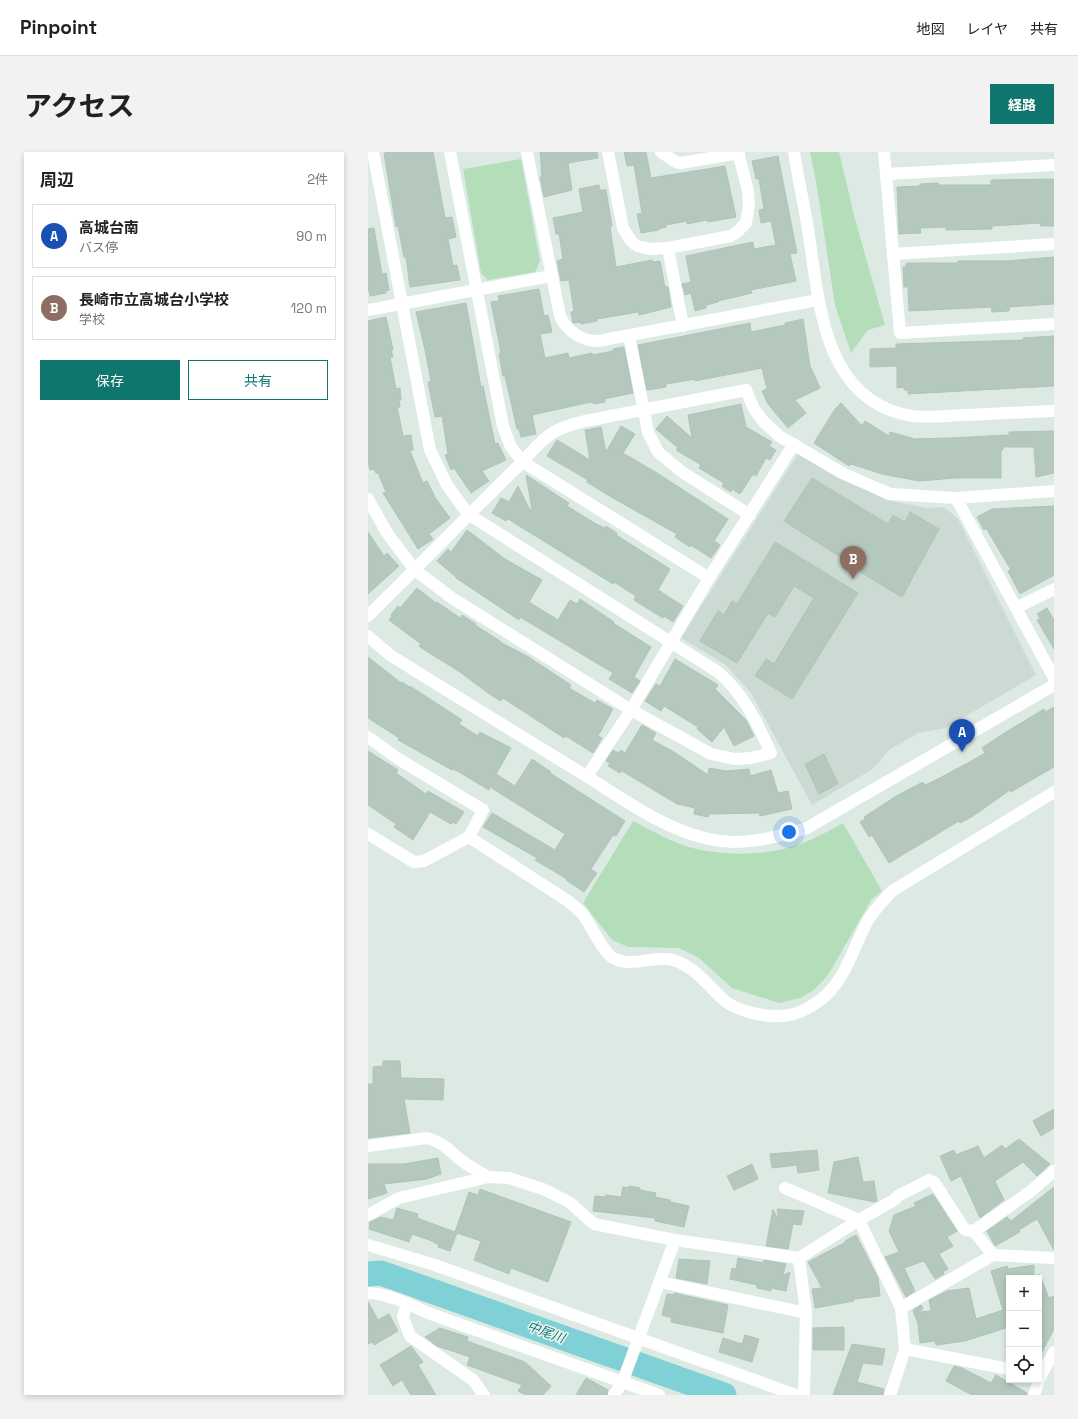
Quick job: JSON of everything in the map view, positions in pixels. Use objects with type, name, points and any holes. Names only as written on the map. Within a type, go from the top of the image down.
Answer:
[{"type":"street","points":[[368,499],[387,533],[415,570],[452,598],[631,710],[711,754],[735,760],[751,758],[771,752],[756,720],[739,693],[718,672],[671,644],[468,514],[447,485],[430,450],[373,152]]},
{"type":"street","points":[[450,152],[503,426],[511,447],[523,462],[710,578]]},
{"type":"street","points":[[527,152],[560,316],[563,323],[578,336],[591,341],[629,336],[818,300]]},
{"type":"street","points":[[608,152],[623,228],[626,235],[636,246],[650,249],[668,248],[731,236],[746,223],[748,215],[748,191],[739,153],[681,163],[676,162],[660,152]]},
{"type":"street","points":[[794,152],[808,229],[818,300],[827,336],[838,362],[846,376],[869,398],[887,409],[903,414],[932,417],[1054,411]]},
{"type":"street","points":[[884,152],[900,333],[1054,324]]},
{"type":"street","points":[[887,174],[1054,165]]},
{"type":"street","points":[[893,254],[1054,244]]},
{"type":"street","points":[[668,248],[683,326]]},
{"type":"street","points":[[368,310],[551,276]]},
{"type":"street","points":[[629,336],[645,410],[648,432],[658,452],[682,472],[750,515]]},
{"type":"street","points":[[368,616],[415,570],[468,514],[523,462],[542,441],[566,426],[746,390],[754,409],[763,421],[780,436],[842,473],[890,494],[956,498],[1054,492]]},
{"type":"street","points":[[587,776],[631,710],[710,578],[794,444]]},
{"type":"street","points":[[956,498],[1054,678]]},
{"type":"street","points":[[1016,608],[1054,589]]},
{"type":"street","points":[[368,636],[390,655],[587,776],[653,819],[686,833],[711,840],[746,841],[771,839],[807,828],[844,808],[1054,685]]},
{"type":"street","points":[[368,737],[397,758],[483,810],[469,837],[424,861],[414,862],[368,834]]},
{"type":"street","points":[[469,837],[568,901],[582,913],[593,933],[613,958],[628,961],[671,959],[685,964],[699,974],[727,1002],[748,1012],[780,1016],[801,1012],[820,1001],[836,984],[874,910],[892,891],[1054,792]]},
{"type":"street","points":[[368,1146],[427,1138],[436,1140],[447,1147],[461,1161],[488,1176]]},
{"type":"street","points":[[368,1215],[399,1198],[488,1176],[509,1178],[543,1189],[569,1202],[594,1224],[675,1240],[799,1258],[859,1220],[929,1180],[934,1182],[965,1230],[974,1231],[1031,1191],[1054,1171]]},
{"type":"street","points":[[785,1188],[859,1220],[901,1308],[904,1349],[890,1395]]},
{"type":"street","points":[[974,1231],[993,1255]]},
{"type":"street","points":[[614,1395],[622,1383],[675,1240]]},
{"type":"street","points":[[368,1245],[435,1265],[637,1342],[796,1395]]},
{"type":"street","points":[[901,1308],[993,1255],[1054,1258]]},
{"type":"street","points":[[799,1258],[806,1313],[804,1395]]},
{"type":"street","points":[[660,1282],[806,1313]]},
{"type":"street","points":[[368,1293],[383,1295],[407,1303],[428,1313],[659,1395]]},
{"type":"street","points":[[407,1303],[403,1317],[410,1336],[473,1380],[484,1395]]},
{"type":"street","points":[[904,1349],[1006,1368]]},
{"type":"street","points":[[1042,1372],[1054,1352]]},
{"type":"street","points":[[1034,1395],[1038,1383]]},
{"type":"shaded area","points":[[798,454],[886,500],[927,508],[944,507],[958,519],[1036,675],[946,728],[918,733],[889,750],[873,769],[812,805],[751,693],[726,665],[681,638]]},
{"type":"green space","points":[[810,152],[839,152],[855,219],[885,325],[868,330],[851,353],[835,305],[817,187]]},
{"type":"green space","points":[[521,159],[540,261],[535,272],[488,280],[481,273],[463,169]]},
{"type":"green space","points":[[633,821],[674,842],[695,849],[711,852],[745,854],[779,850],[795,846],[843,823],[882,891],[872,899],[828,975],[814,990],[800,998],[779,1003],[732,988],[699,958],[679,948],[628,947],[612,940],[583,903]]},
{"type":"building","points":[[433,152],[445,218],[452,217],[456,237],[448,239],[453,266],[457,265],[460,280],[410,287],[406,257],[404,257],[398,226],[396,227],[384,153]]},
{"type":"building","points":[[540,152],[597,152],[598,158],[568,163],[572,190],[544,197],[540,177],[542,177]]},
{"type":"building","points":[[624,152],[646,152],[651,178],[725,166],[736,217],[687,224],[687,221],[666,225],[666,227],[659,230],[641,233],[637,214],[642,213],[634,165],[627,166]]},
{"type":"building","points":[[778,156],[797,253],[790,254],[796,281],[751,290],[752,293],[718,301],[706,305],[706,308],[695,311],[691,293],[685,295],[682,284],[691,282],[686,256],[753,242],[754,249],[776,245],[771,221],[761,223],[759,210],[764,209],[759,179],[756,179],[752,161]]},
{"type":"building","points":[[1054,179],[1054,226],[1041,226],[1040,223],[992,226],[992,229],[946,230],[946,227],[920,228],[921,233],[899,234],[897,187],[920,186],[920,184],[938,183],[938,185],[991,185],[991,180]]},
{"type":"building","points":[[599,185],[600,190],[606,190],[612,226],[610,227],[616,267],[652,260],[653,262],[660,261],[665,287],[668,287],[671,307],[639,315],[638,312],[597,319],[597,321],[581,324],[581,322],[573,323],[571,312],[574,311],[569,280],[561,281],[557,261],[563,259],[559,234],[556,234],[553,218],[583,212],[579,189]]},
{"type":"building","points":[[374,228],[382,274],[386,273],[389,290],[385,291],[386,293],[370,296],[368,286],[368,229]]},
{"type":"building","points":[[1054,257],[1054,304],[1009,307],[1009,311],[992,312],[991,307],[909,311],[908,287],[904,287],[903,267],[906,267],[906,263],[958,263],[958,261],[1007,261]]},
{"type":"building","points":[[539,289],[544,316],[548,315],[552,332],[540,334],[545,358],[568,353],[569,358],[592,353],[593,355],[624,347],[633,393],[604,399],[605,402],[594,404],[594,402],[586,403],[532,415],[536,434],[521,437],[519,429],[517,429],[505,376],[503,376],[499,354],[501,353],[491,302],[499,301],[498,296]]},
{"type":"building","points":[[466,303],[481,387],[483,386],[495,444],[498,443],[506,460],[482,471],[489,481],[471,493],[454,468],[451,470],[445,455],[448,454],[442,416],[435,417],[428,382],[431,381],[416,312]]},
{"type":"building","points":[[386,317],[393,350],[391,350],[393,357],[390,357],[396,389],[400,388],[400,407],[397,407],[403,436],[411,435],[413,450],[410,451],[423,483],[427,481],[436,499],[450,518],[429,534],[433,539],[418,549],[383,493],[386,492],[378,473],[376,473],[374,469],[370,470],[368,461],[368,321]]},
{"type":"building","points":[[803,319],[810,366],[820,388],[795,400],[806,413],[788,428],[768,404],[762,391],[767,389],[762,368],[695,381],[695,379],[666,384],[666,387],[647,390],[638,345],[750,323],[751,332],[785,325],[785,323]]},
{"type":"building","points":[[1054,336],[1054,386],[908,394],[908,390],[904,390],[904,387],[897,388],[897,366],[870,367],[870,349],[896,348],[896,344],[1024,340],[1023,338]]},
{"type":"building","points":[[841,403],[862,426],[865,421],[889,436],[890,432],[915,439],[1009,435],[1009,432],[1054,431],[1054,473],[1036,477],[1034,447],[1003,447],[1003,450],[1001,450],[1001,478],[955,478],[919,481],[882,474],[851,464],[849,466],[814,443],[835,409]]},
{"type":"building","points":[[741,404],[746,427],[772,442],[769,446],[776,450],[770,460],[766,458],[756,476],[753,474],[740,494],[732,489],[731,492],[722,486],[724,483],[699,468],[701,465],[676,450],[678,448],[656,429],[667,416],[692,438],[688,415]]},
{"type":"building","points":[[621,426],[635,434],[623,453],[728,519],[714,541],[720,545],[711,558],[675,537],[677,534],[611,497],[587,482],[588,480],[547,456],[557,440],[590,460],[585,430],[601,427],[606,452]]},
{"type":"building","points":[[526,475],[569,503],[567,506],[596,524],[605,528],[606,526],[617,533],[616,535],[670,569],[658,590],[683,606],[673,622],[664,616],[663,618],[634,600],[636,596],[614,582],[613,584],[508,519],[506,521],[492,513],[501,498],[509,502],[518,486],[530,510],[532,509]]},
{"type":"building","points":[[812,478],[888,524],[893,515],[905,522],[910,512],[939,529],[902,597],[860,572],[861,570],[784,521]]},
{"type":"building","points":[[1054,506],[1054,575],[1020,594],[1008,571],[1011,570],[986,528],[984,530],[977,517],[992,509]]},
{"type":"building","points":[[467,530],[505,559],[542,580],[529,602],[558,620],[570,600],[577,604],[580,599],[614,622],[613,623],[651,647],[634,677],[640,681],[632,693],[609,679],[613,673],[520,617],[519,620],[456,578],[437,561],[448,549],[451,552]]},
{"type":"building","points":[[368,532],[384,556],[387,553],[399,566],[368,594]]},
{"type":"building","points":[[775,542],[858,593],[792,699],[755,676],[766,659],[774,664],[814,598],[794,586],[775,617],[768,613],[737,663],[700,641],[718,611],[724,615],[732,601],[737,604]]},
{"type":"building","points":[[417,588],[436,603],[437,602],[460,618],[462,615],[500,642],[527,656],[571,685],[569,688],[595,703],[597,700],[613,709],[598,736],[602,738],[593,753],[566,736],[564,738],[503,698],[501,701],[491,695],[457,670],[419,646],[421,644],[389,620],[398,606],[400,608]]},
{"type":"building","points":[[1047,608],[1054,620],[1054,649],[1037,620],[1040,618],[1037,614]]},
{"type":"building","points":[[368,657],[401,683],[402,682],[409,687],[410,686],[462,720],[459,724],[478,736],[480,732],[511,748],[496,774],[515,786],[532,759],[551,772],[550,773],[625,821],[616,836],[613,835],[591,869],[597,873],[584,892],[566,880],[567,879],[535,860],[537,858],[483,827],[492,813],[555,850],[565,834],[490,787],[489,790],[459,772],[453,769],[452,770],[398,740],[399,738],[368,718]]},
{"type":"building","points":[[675,659],[718,685],[715,689],[746,720],[754,736],[734,746],[724,727],[712,742],[697,729],[698,727],[664,706],[661,711],[645,701],[656,684],[660,686]]},
{"type":"building","points":[[1054,707],[1054,767],[1011,792],[1010,790],[973,816],[960,823],[959,821],[889,863],[872,835],[869,837],[860,822],[865,819],[864,817],[898,795],[923,782],[925,785],[932,782],[985,753],[982,748],[998,737],[1044,709],[1045,712]]},
{"type":"building","points":[[642,725],[656,733],[652,740],[674,752],[708,775],[709,768],[726,771],[749,769],[750,776],[771,770],[778,793],[788,791],[792,809],[760,816],[759,813],[709,814],[708,817],[694,814],[695,808],[677,804],[622,771],[620,773],[608,766],[610,763],[606,761],[613,750],[619,753],[621,750],[625,753]]},
{"type":"building","points":[[368,751],[398,770],[396,773],[426,794],[428,791],[464,812],[456,824],[452,822],[451,824],[430,812],[413,840],[394,827],[396,824],[368,805]]},
{"type":"building","points":[[824,754],[838,784],[819,794],[805,764]]},
{"type":"building","points":[[383,1061],[400,1061],[401,1078],[444,1079],[443,1100],[404,1099],[410,1133],[368,1138],[368,1084],[373,1084],[373,1067],[383,1066]]},
{"type":"building","points":[[1054,1109],[1054,1128],[1041,1136],[1033,1121]]},
{"type":"building","points":[[1019,1139],[1050,1164],[1037,1176],[1023,1162],[995,1181],[1004,1200],[980,1218],[961,1176],[951,1181],[940,1156],[954,1150],[956,1155],[978,1146],[984,1158],[1002,1145],[1005,1149]]},
{"type":"building","points":[[817,1150],[819,1170],[798,1173],[797,1165],[772,1168],[770,1154]]},
{"type":"building","points":[[858,1157],[863,1182],[874,1181],[877,1201],[875,1202],[828,1193],[834,1162]]},
{"type":"building","points":[[438,1158],[441,1174],[427,1179],[384,1184],[387,1193],[368,1199],[368,1164],[404,1164]]},
{"type":"building","points":[[752,1164],[758,1179],[734,1190],[727,1176]]},
{"type":"building","points":[[629,1186],[656,1193],[655,1197],[670,1200],[670,1202],[689,1206],[684,1227],[655,1221],[655,1218],[593,1211],[595,1196],[605,1197],[606,1195],[621,1197],[623,1187],[629,1188]]},
{"type":"building","points":[[1054,1187],[1054,1250],[1037,1219],[1019,1230],[1020,1232],[995,1246],[987,1231],[1007,1217],[1011,1221]]},
{"type":"building","points":[[480,1189],[571,1222],[548,1282],[511,1268],[509,1274],[474,1260],[481,1241],[457,1233],[450,1251],[438,1247],[439,1245],[432,1241],[412,1234],[409,1242],[369,1229],[370,1222],[381,1217],[393,1220],[397,1208],[418,1214],[417,1218],[455,1232],[469,1192],[478,1195]]},
{"type":"building","points":[[933,1194],[957,1231],[947,1237],[953,1246],[939,1254],[948,1269],[943,1272],[944,1274],[935,1279],[924,1261],[904,1268],[915,1291],[906,1297],[885,1257],[899,1252],[889,1231],[894,1215],[916,1206],[914,1203]]},
{"type":"building","points":[[773,1209],[779,1222],[777,1209],[804,1211],[801,1225],[793,1224],[788,1249],[766,1246]]},
{"type":"building","points":[[856,1235],[878,1278],[880,1296],[854,1299],[854,1301],[815,1308],[812,1289],[822,1288],[808,1262]]},
{"type":"building","points":[[738,1258],[763,1263],[764,1260],[786,1264],[783,1275],[790,1272],[786,1291],[771,1288],[771,1291],[757,1288],[757,1285],[730,1279],[732,1268],[736,1269]]},
{"type":"building","points":[[679,1259],[710,1261],[707,1284],[676,1278]]},
{"type":"building","points":[[1034,1265],[1034,1275],[1006,1275],[1006,1328],[965,1341],[936,1345],[935,1341],[920,1343],[918,1324],[913,1310],[921,1305],[923,1309],[917,1312],[931,1311],[929,1300],[947,1291],[969,1288],[976,1319],[1003,1310],[991,1271],[1007,1266],[1008,1269]]},
{"type":"building","points":[[1042,1281],[1049,1298],[1054,1296],[1054,1329],[1042,1352]]},
{"type":"building","points":[[674,1293],[728,1305],[723,1333],[671,1322],[672,1318],[662,1315],[667,1294],[674,1295]]},
{"type":"building","points":[[368,1302],[378,1320],[389,1314],[398,1331],[374,1345],[372,1342],[368,1344]]},
{"type":"building","points":[[844,1327],[844,1350],[813,1350],[813,1328]]},
{"type":"building","points":[[440,1328],[468,1337],[467,1341],[525,1362],[551,1386],[543,1395],[526,1395],[518,1391],[522,1385],[467,1365],[470,1357],[437,1346],[425,1337]]},
{"type":"building","points":[[745,1335],[759,1339],[752,1362],[719,1352],[723,1338],[742,1344]]},
{"type":"building","points":[[852,1344],[885,1349],[882,1365],[863,1363],[857,1382],[884,1389],[883,1395],[833,1395]]},
{"type":"building","points":[[411,1346],[423,1362],[418,1365],[436,1395],[411,1395],[402,1380],[393,1386],[380,1365]]},
{"type":"building","points":[[954,1366],[962,1368],[991,1383],[996,1375],[1006,1381],[1006,1383],[1010,1383],[1027,1393],[1027,1395],[972,1395],[946,1381]]},
{"type":"building","points":[[586,1378],[608,1390],[607,1395],[576,1395]]},
{"type":"waterway","name":"中尾川","points":[[368,1274],[381,1273],[724,1395]]},
{"type":"place","name":"長崎市立高城台小学校","points":[[853,579]]},
{"type":"place","name":"高城台南","points":[[962,752]]}]
